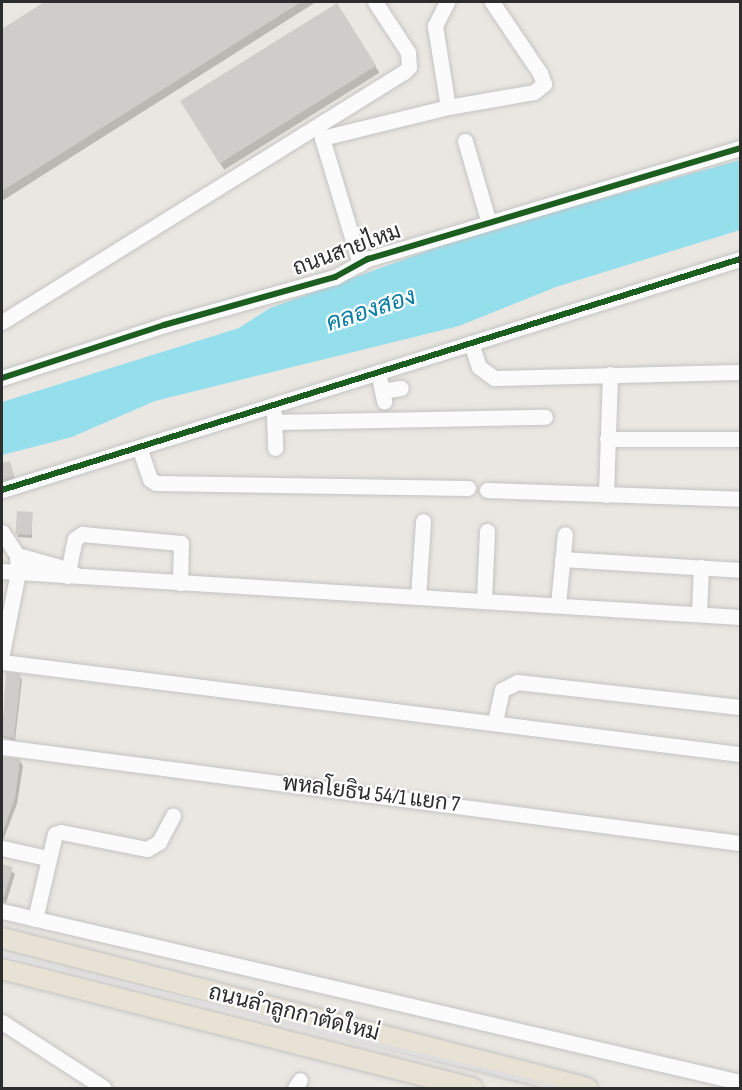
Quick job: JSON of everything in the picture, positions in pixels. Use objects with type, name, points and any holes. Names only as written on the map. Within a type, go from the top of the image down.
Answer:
[{"type":"main road","name":"ถนนลำลูกกาตัดใหม่","points":[[2,938],[587,1089]]},
{"type":"main road","name":"ถนนลำลูกกาตัดใหม่","points":[[2,969],[472,1089]]},
{"type":"street","points":[[2,322],[404,72],[409,67],[408,52],[375,2]]},
{"type":"street","points":[[447,2],[435,26],[448,107]]},
{"type":"street","points":[[360,264],[322,138],[448,107],[534,92],[544,84],[540,73],[492,2]]},
{"type":"street","points":[[465,141],[489,223]]},
{"type":"street","name":"ถนนสายไหม","points":[[2,378],[164,325],[335,277],[360,264],[489,223],[741,148]]},
{"type":"street","points":[[2,490],[741,260]]},
{"type":"street","points":[[471,343],[479,367],[494,378],[741,372]]},
{"type":"street","points":[[378,372],[383,396],[401,388]]},
{"type":"street","points":[[606,495],[610,374]]},
{"type":"street","points":[[272,405],[276,422],[275,448]]},
{"type":"street","points":[[276,422],[545,417]]},
{"type":"street","points":[[607,439],[741,439]]},
{"type":"street","points":[[139,447],[150,479],[156,483],[468,488]]},
{"type":"street","points":[[488,490],[741,499]]},
{"type":"street","points":[[418,597],[423,521]]},
{"type":"street","points":[[484,600],[487,531]]},
{"type":"street","points":[[2,532],[17,555],[18,572],[2,653]]},
{"type":"street","points":[[70,574],[75,539],[82,534],[177,541],[183,548],[180,583]]},
{"type":"street","points":[[558,604],[565,534]]},
{"type":"street","points":[[17,555],[70,574]]},
{"type":"street","points":[[562,559],[741,570]]},
{"type":"street","points":[[699,614],[701,567]]},
{"type":"street","points":[[2,571],[741,617]]},
{"type":"street","points":[[2,662],[741,754]]},
{"type":"street","points":[[495,722],[502,690],[518,682],[741,707]]},
{"type":"street","name":"พหลโยธิน 54/1 แยก 7","points":[[2,747],[741,843]]},
{"type":"street","points":[[34,919],[51,841],[61,832],[147,849],[159,842],[173,816]]},
{"type":"street","points":[[2,848],[47,858]]},
{"type":"street","points":[[2,911],[741,1082]]},
{"type":"street","points":[[2,1022],[99,1087]]},
{"type":"water","name":"คลองสอง","points":[[740,160],[740,230],[556,287],[459,326],[155,401],[72,437],[2,455],[2,402],[239,328],[270,308],[474,234]]},
{"type":"building","points":[[44,2],[301,2],[2,191],[2,29]]},
{"type":"building","points":[[337,3],[376,66],[219,164],[180,101]]},
{"type":"building","points":[[10,461],[14,476],[2,480],[2,463]]},
{"type":"building","points":[[17,511],[33,512],[31,535],[15,534]]},
{"type":"building","points":[[6,672],[21,674],[14,738],[2,736]]},
{"type":"building","points":[[2,757],[20,759],[15,798],[3,832]]},
{"type":"building","points":[[2,864],[13,867],[4,897],[2,897]]},
{"type":"railway","points":[[2,955],[560,1088]]},
{"type":"cycle path","points":[[2,378],[164,325],[335,277],[368,259],[740,148]]},
{"type":"cycle path","points":[[2,490],[740,259]]}]
